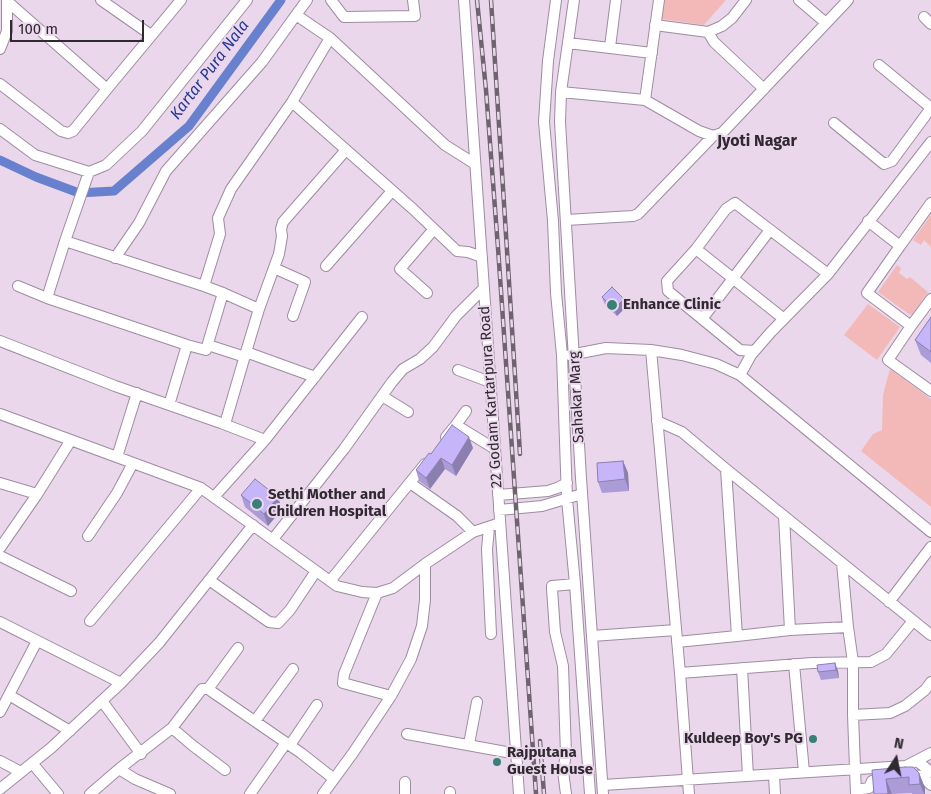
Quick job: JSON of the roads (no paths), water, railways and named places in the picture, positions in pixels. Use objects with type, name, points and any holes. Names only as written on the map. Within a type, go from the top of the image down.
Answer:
[{"type":"street","points":[[7,0],[107,89]]},
{"type":"street","points":[[0,49],[7,31],[7,0]]},
{"type":"street","points":[[0,84],[61,131],[68,133],[73,131],[181,0]]},
{"type":"street","points":[[46,298],[88,175],[106,165],[142,131],[247,0]]},
{"type":"street","points":[[115,258],[139,223],[166,171],[257,68],[307,0]]},
{"type":"street","points":[[331,0],[344,17],[353,17],[415,16],[413,0]]},
{"type":"street","name":"22 Godam Kartarpura Road","points":[[464,0],[519,794]]},
{"type":"street","name":"Sahakar Marg","points":[[556,0],[548,61],[544,122],[562,355],[567,499],[590,794]]},
{"type":"street","name":"Sahakar Marg","points":[[574,0],[561,92],[560,122],[582,494],[603,790]]},
{"type":"street","points":[[610,47],[616,0]]},
{"type":"street","points":[[646,100],[659,0]]},
{"type":"street","points":[[656,25],[708,32],[722,26],[732,18],[746,0]]},
{"type":"street","points":[[799,0],[826,23]]},
{"type":"street","points":[[566,220],[633,216],[638,214],[713,136],[722,133],[848,0]]},
{"type":"street","points":[[107,2],[151,35]]},
{"type":"street","points":[[296,16],[330,38],[445,145],[475,164]]},
{"type":"street","points":[[708,32],[714,42],[764,89]]},
{"type":"street","points":[[204,286],[220,234],[218,218],[231,189],[292,102],[330,38]]},
{"type":"street","points":[[568,43],[652,53]]},
{"type":"street","points":[[834,124],[884,164],[892,161],[931,108],[879,65]]},
{"type":"street","points":[[561,92],[646,100],[699,131],[713,136]]},
{"type":"street","points":[[292,102],[457,251],[468,252],[482,257]]},
{"type":"street","points":[[0,130],[35,155],[88,175]]},
{"type":"street","points":[[740,375],[754,351],[828,274],[931,142]]},
{"type":"street","points":[[225,424],[258,309],[279,254],[283,222],[346,150]]},
{"type":"street","points":[[326,266],[392,191]]},
{"type":"street","points":[[911,326],[867,294],[931,203]]},
{"type":"street","points":[[754,351],[740,350],[668,291],[667,281],[696,249],[726,209],[735,204],[828,274]]},
{"type":"street","points":[[868,221],[900,246]]},
{"type":"street","points":[[426,293],[400,269],[434,229]]},
{"type":"street","points":[[702,318],[770,230]]},
{"type":"street","points":[[65,241],[224,293],[258,309]]},
{"type":"street","points":[[696,249],[784,319]]},
{"type":"street","points":[[274,268],[305,282],[292,316]]},
{"type":"street","points":[[18,286],[46,298],[206,350],[224,293]]},
{"type":"street","points":[[273,539],[344,449],[403,369],[420,359],[432,347],[456,316],[484,288]]},
{"type":"street","points":[[930,302],[888,360],[931,391]]},
{"type":"street","points":[[214,497],[264,440],[362,317]]},
{"type":"street","points":[[0,340],[264,440]]},
{"type":"street","points":[[169,405],[187,345]]},
{"type":"street","points":[[208,345],[245,354],[315,377]]},
{"type":"street","points":[[562,355],[575,355],[606,348],[651,350],[682,355],[716,364],[740,375],[931,532]]},
{"type":"street","points":[[651,350],[689,794]]},
{"type":"street","points":[[458,370],[490,382]]},
{"type":"street","points":[[117,457],[137,393]]},
{"type":"street","points":[[382,396],[408,412]]},
{"type":"street","points":[[330,581],[466,411]]},
{"type":"street","points":[[0,414],[201,488],[337,586],[362,592],[377,593],[393,588],[473,532],[500,523]]},
{"type":"street","points":[[657,421],[682,432],[931,635]]},
{"type":"street","points":[[456,425],[495,449]]},
{"type":"street","points":[[0,548],[71,440]]},
{"type":"street","points":[[88,536],[117,493],[133,463]]},
{"type":"street","points":[[726,469],[737,636]]},
{"type":"street","points":[[0,483],[37,494]]},
{"type":"street","points":[[410,483],[457,516],[473,532]]},
{"type":"street","points":[[498,495],[548,490],[567,483]]},
{"type":"street","points":[[90,621],[201,488]]},
{"type":"street","points":[[499,510],[542,506],[582,494]]},
{"type":"street","points":[[784,516],[790,630]]},
{"type":"street","points":[[0,789],[70,730],[121,683],[159,643],[253,525]]},
{"type":"street","points":[[489,528],[491,634]]},
{"type":"street","points":[[890,602],[931,547]]},
{"type":"street","points":[[0,556],[71,591]]},
{"type":"street","points":[[842,563],[853,662],[856,792],[869,788],[872,780],[877,778],[907,775],[922,776],[931,785]]},
{"type":"street","points":[[323,794],[391,696],[411,659],[422,626],[425,600],[425,564]]},
{"type":"street","points":[[210,580],[269,622],[278,623],[290,610],[316,571]]},
{"type":"street","points":[[566,794],[563,770],[566,754],[563,669],[555,632],[552,586],[575,584]]},
{"type":"street","points":[[377,593],[344,674],[343,683],[391,696]]},
{"type":"street","points":[[680,673],[794,664],[871,662],[886,654],[913,621]]},
{"type":"street","points":[[0,622],[121,683]]},
{"type":"street","points":[[677,642],[790,630],[848,627]]},
{"type":"street","points":[[592,636],[676,630]]},
{"type":"street","points":[[0,712],[36,641]]},
{"type":"street","points":[[90,794],[172,728],[202,689],[208,688],[238,648]]},
{"type":"street","points":[[794,664],[804,772]]},
{"type":"street","points":[[742,668],[748,776]]},
{"type":"street","points":[[255,721],[292,669]]},
{"type":"street","points":[[853,715],[890,714],[906,706],[925,690],[931,682]]},
{"type":"street","points":[[208,688],[334,779]]},
{"type":"street","points":[[9,695],[70,730]]},
{"type":"street","points":[[102,701],[141,754]]},
{"type":"street","points":[[469,744],[477,702]]},
{"type":"street","points":[[250,794],[317,705]]},
{"type":"street","points":[[172,728],[224,770]]},
{"type":"street","points":[[407,734],[516,754]]},
{"type":"street","points":[[603,790],[688,780],[906,766],[931,754]]},
{"type":"street","points":[[0,761],[21,772]]},
{"type":"street","points":[[917,761],[931,772]]},
{"type":"street","points":[[32,763],[58,794]]},
{"type":"street","points":[[119,769],[134,779],[170,794]]},
{"type":"street","points":[[774,775],[775,794]]},
{"type":"street","points":[[405,782],[405,794]]},
{"type":"waterway","name":"Kartar Pura Nala","points":[[0,160],[36,177],[79,193],[114,191],[189,126],[281,0]]},
{"type":"railway","points":[[477,0],[498,248],[536,794]]},
{"type":"railway","points":[[491,0],[520,454]]},
{"type":"railway","points":[[540,741],[544,794]]},
{"type":"place","name":"Enhance Clinic","points":[[612,305]]},
{"type":"place","name":"Sethi Mother and Children Hospital","points":[[257,504]]},
{"type":"place","name":"Kuldeep Boy's PG","points":[[813,739]]},
{"type":"place","name":"Rajputana Guest House","points":[[497,762]]},
{"type":"district","name":"Jyoti Nagar","points":[[757,142]]}]
